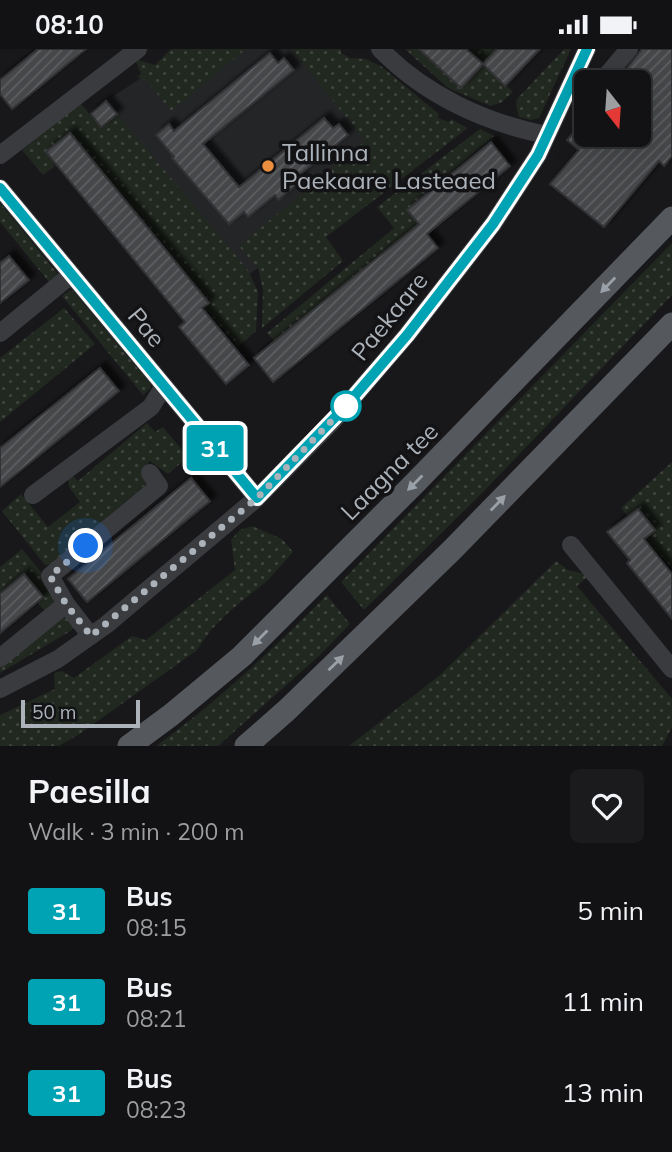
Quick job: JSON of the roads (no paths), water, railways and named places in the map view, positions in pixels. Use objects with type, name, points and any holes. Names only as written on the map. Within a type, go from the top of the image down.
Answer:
[{"type":"main road","name":"Laagna tee","points":[[129,746],[242,656],[414,484],[672,218]]},
{"type":"main road","points":[[246,746],[287,710],[452,550],[672,324]]},
{"type":"street","points":[[0,155],[138,49]]},
{"type":"street","points":[[380,49],[436,94],[458,106],[547,135]]},
{"type":"street","name":"Paekaare","points":[[582,70],[587,49]]},
{"type":"street","points":[[611,70],[629,49]]},
{"type":"street","name":"Paekaare","points":[[0,689],[58,659],[91,636],[257,498],[332,421],[422,324],[493,224],[574,96]]},
{"type":"street","name":"Pae","points":[[0,188],[257,498]]},
{"type":"street","points":[[634,258],[672,209]]},
{"type":"street","points":[[0,333],[71,275]]},
{"type":"street","points":[[33,495],[151,407],[164,386]]},
{"type":"street","points":[[91,636],[66,604],[50,576],[159,486],[150,473]]},
{"type":"street","points":[[571,545],[672,669]]},
{"type":"street","points":[[0,658],[66,604]]},
{"type":"place","name":"Tallinna Paekaare Lasteaed","points":[[268,166]]}]
